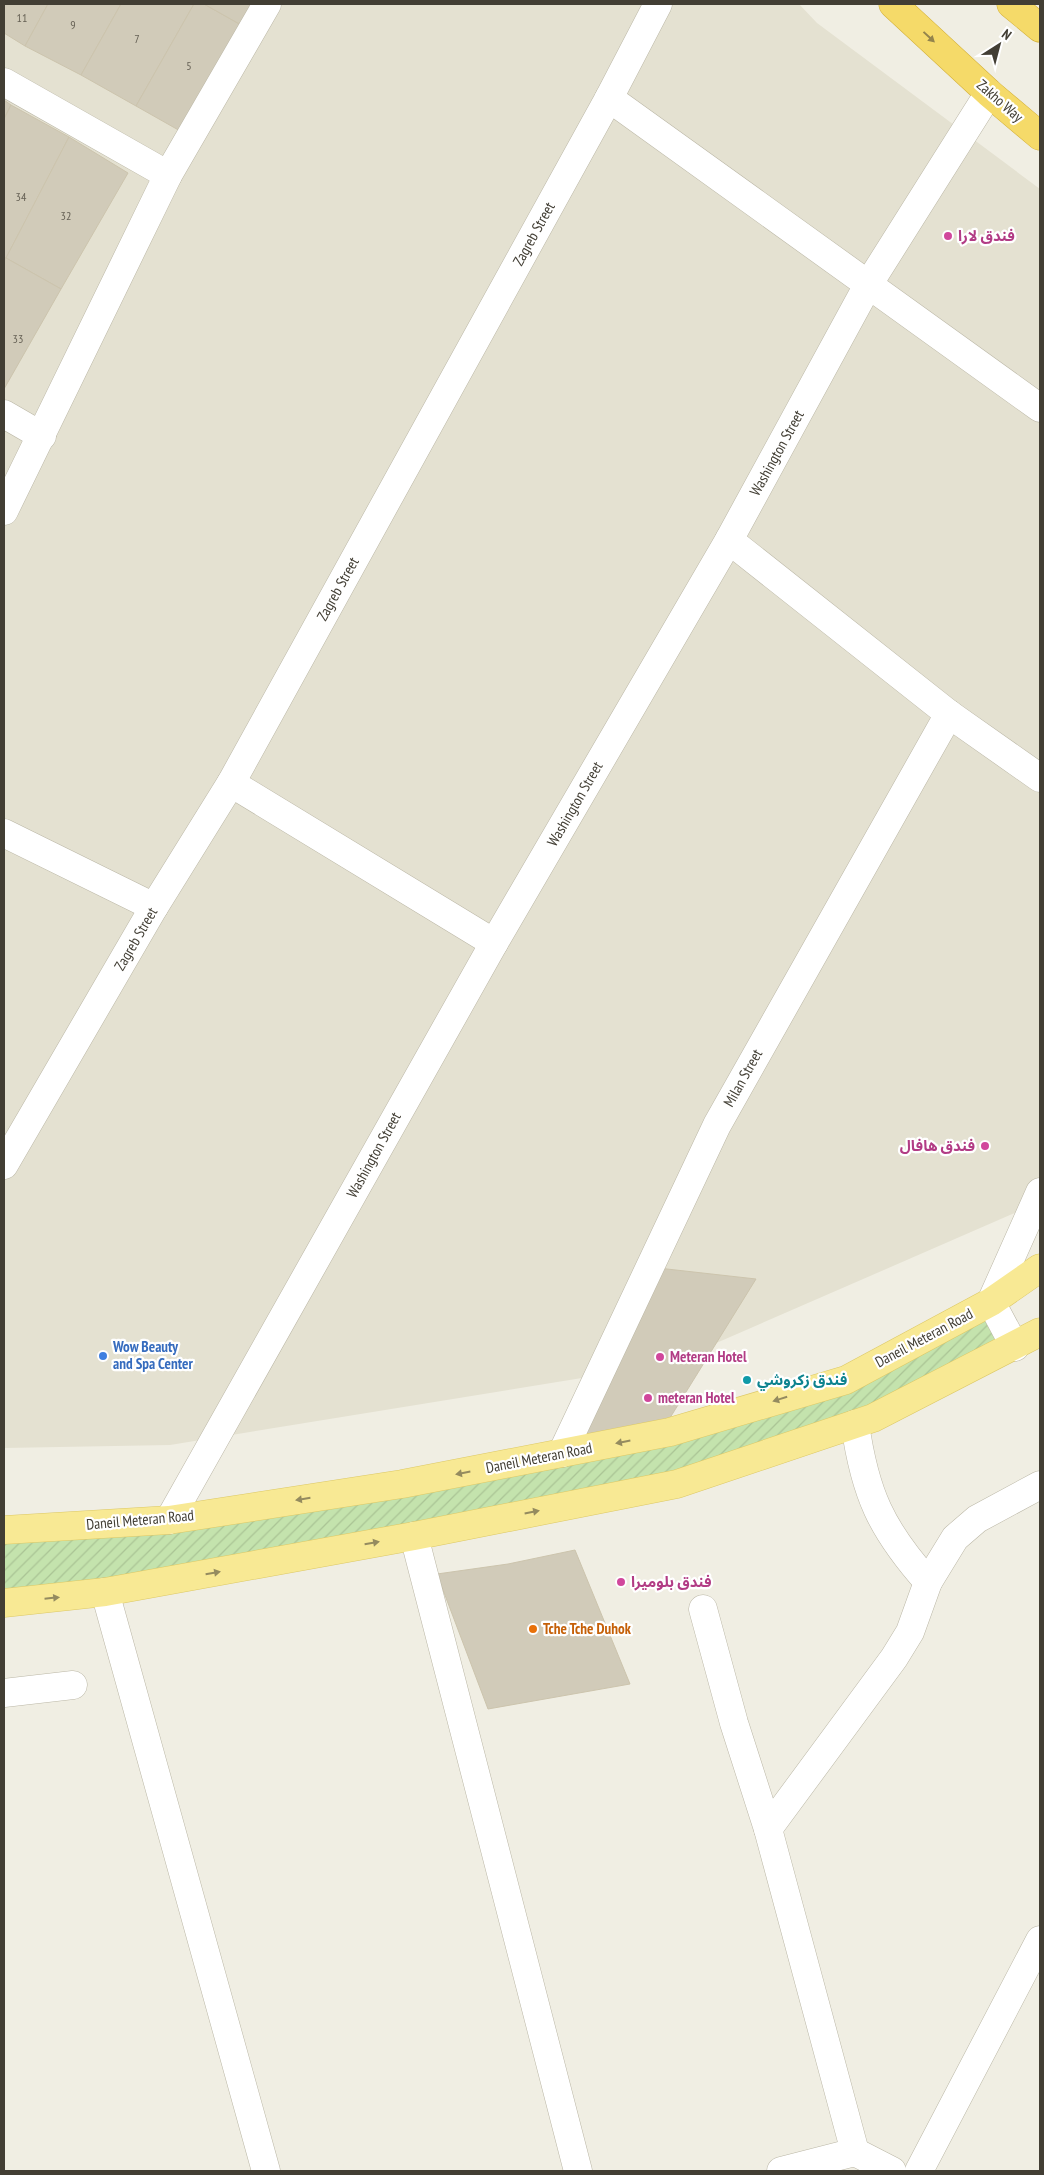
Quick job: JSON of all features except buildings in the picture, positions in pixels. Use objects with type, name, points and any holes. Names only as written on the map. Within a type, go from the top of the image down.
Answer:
[{"type":"highway","name":"Zakho Way","points":[[894,4],[990,93],[1040,136]]},
{"type":"highway","points":[[1016,6],[1040,28]]},
{"type":"main road","name":"Daneil Meteran Road","points":[[4,1530],[169,1520],[402,1484],[670,1432],[846,1380],[991,1302],[1040,1268]]},
{"type":"main road","points":[[4,1603],[105,1592],[414,1536],[677,1484],[873,1418],[1040,1332]]},
{"type":"street","points":[[4,511],[168,175],[267,4]]},
{"type":"street","name":"Zagreb Street","points":[[4,1165],[154,907],[231,783],[609,98],[658,4]]},
{"type":"street","points":[[4,82],[168,175]]},
{"type":"street","name":"Washington Street","points":[[169,1520],[494,943],[729,540],[868,285],[990,93]]},
{"type":"street","points":[[609,98],[1040,408]]},
{"type":"street","points":[[4,414],[42,436]]},
{"type":"street","points":[[729,540],[949,714],[1040,778]]},
{"type":"street","name":"Milan Street","points":[[562,1454],[717,1125],[949,714]]},
{"type":"street","points":[[231,783],[494,943]]},
{"type":"street","points":[[4,833],[154,907]]},
{"type":"street","points":[[1015,1346],[991,1302],[1040,1192]]},
{"type":"street","points":[[855,1424],[860,1459],[870,1494],[884,1526],[904,1555],[928,1582]]},
{"type":"street","points":[[768,1829],[894,1658],[910,1632],[928,1582],[955,1538],[977,1519],[1040,1485]]},
{"type":"street","points":[[414,1536],[578,2171]]},
{"type":"street","points":[[105,1592],[266,2171]]},
{"type":"street","points":[[703,1609],[734,1723],[768,1829],[855,2152]]},
{"type":"street","points":[[4,1694],[73,1685]]},
{"type":"street","points":[[918,2171],[1040,1940]]},
{"type":"street","points":[[781,2171],[855,2152],[892,2171]]},
{"type":"shaded area","points":[[4,4],[799,4],[817,23],[1040,189],[1040,1202],[668,1364],[170,1445],[4,1448]]},
{"type":"green space","points":[[989,1309],[1008,1345],[841,1424],[645,1484],[4,1597],[4,1537],[685,1435]]},
{"type":"place","name":"فندق لارا","points":[[948,236]]},
{"type":"place","name":"فندق هافال","points":[[985,1146]]},
{"type":"place","name":"Wow Beauty and Spa Center","points":[[103,1356]]},
{"type":"place","name":"Meteran Hotel","points":[[660,1357]]},
{"type":"place","name":"فندق زكروشي","points":[[747,1380]]},
{"type":"place","name":"meteran Hotel","points":[[648,1398]]},
{"type":"place","name":"فندق بلوميرا","points":[[621,1582]]},
{"type":"place","name":"Tche Tche Duhok","points":[[533,1629]]}]
